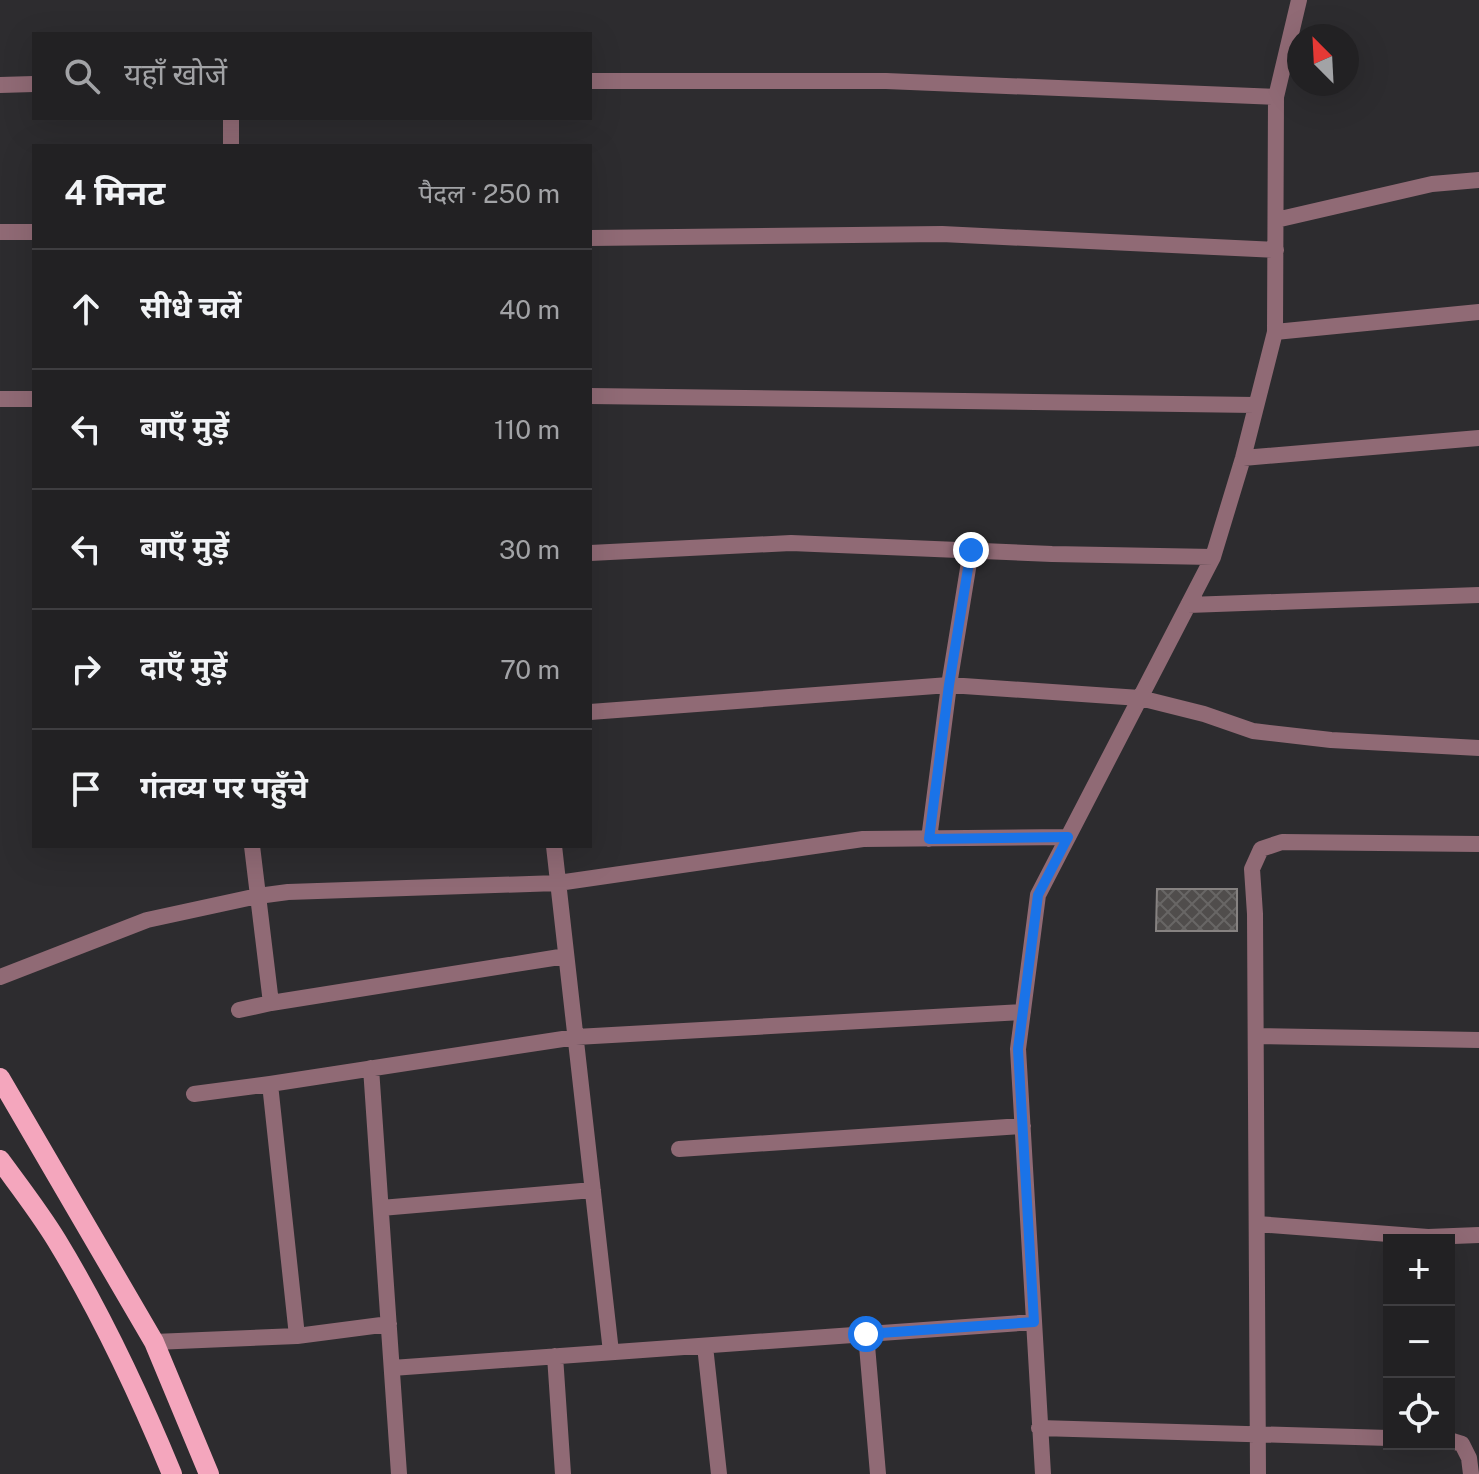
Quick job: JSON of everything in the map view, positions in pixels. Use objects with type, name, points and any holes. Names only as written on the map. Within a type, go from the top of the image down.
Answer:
[{"type":"main road","points":[[0,1078],[154,1342],[209,1474]]},
{"type":"main road","points":[[0,1160],[56,1239],[108,1333],[172,1474]]},
{"type":"street","points":[[1043,1474],[1018,1049],[1038,895],[1213,557],[1243,458],[1275,332],[1276,97],[1299,0]]},
{"type":"street","points":[[592,81],[886,81],[1276,97]]},
{"type":"street","points":[[0,85],[32,84]]},
{"type":"street","points":[[231,120],[231,144]]},
{"type":"street","points":[[1276,220],[1432,184],[1479,180]]},
{"type":"street","points":[[0,232],[32,232]]},
{"type":"street","points":[[592,238],[942,234],[1276,250]]},
{"type":"street","points":[[1275,332],[1479,312]]},
{"type":"street","points":[[592,396],[1255,405]]},
{"type":"street","points":[[0,399],[32,399]]},
{"type":"street","points":[[1243,458],[1479,438]]},
{"type":"street","points":[[592,553],[791,543],[1213,557]]},
{"type":"street","points":[[929,839],[971,550]]},
{"type":"street","points":[[1188,605],[1479,595]]},
{"type":"street","points":[[592,712],[949,685],[1140,698],[1204,714],[1253,731],[1331,740],[1479,748]]},
{"type":"street","points":[[0,977],[147,920],[288,892],[558,883],[863,839],[1068,837]]},
{"type":"street","points":[[1258,1474],[1255,914],[1252,869],[1261,849],[1282,842],[1479,844]]},
{"type":"street","points":[[252,848],[271,1003]]},
{"type":"street","points":[[554,848],[611,1352]]},
{"type":"street","points":[[239,1010],[566,956]]},
{"type":"street","points":[[194,1094],[576,1037],[1023,1012]]},
{"type":"street","points":[[1256,1036],[1479,1040]]},
{"type":"street","points":[[371,1068],[399,1474]]},
{"type":"street","points":[[270,1084],[297,1336]]},
{"type":"street","points":[[679,1149],[1023,1126]]},
{"type":"street","points":[[381,1208],[593,1190]]},
{"type":"street","points":[[1257,1224],[1428,1237],[1479,1235]]},
{"type":"street","points":[[392,1368],[1034,1322]]},
{"type":"street","points":[[154,1342],[297,1336],[389,1324]]},
{"type":"street","points":[[866,1334],[878,1474]]},
{"type":"street","points":[[705,1346],[719,1474]]},
{"type":"street","points":[[555,1356],[563,1474]]},
{"type":"street","points":[[1039,1428],[1383,1438]]},
{"type":"street","points":[[1455,1442],[1462,1444],[1469,1458],[1471,1474]]},
{"type":"building","points":[[1157,889],[1237,889],[1237,931],[1156,931]]},
{"type":"route","points":[[866,1334],[1034,1322],[1018,1049],[1038,895],[1068,837],[929,839],[971,550]]}]
